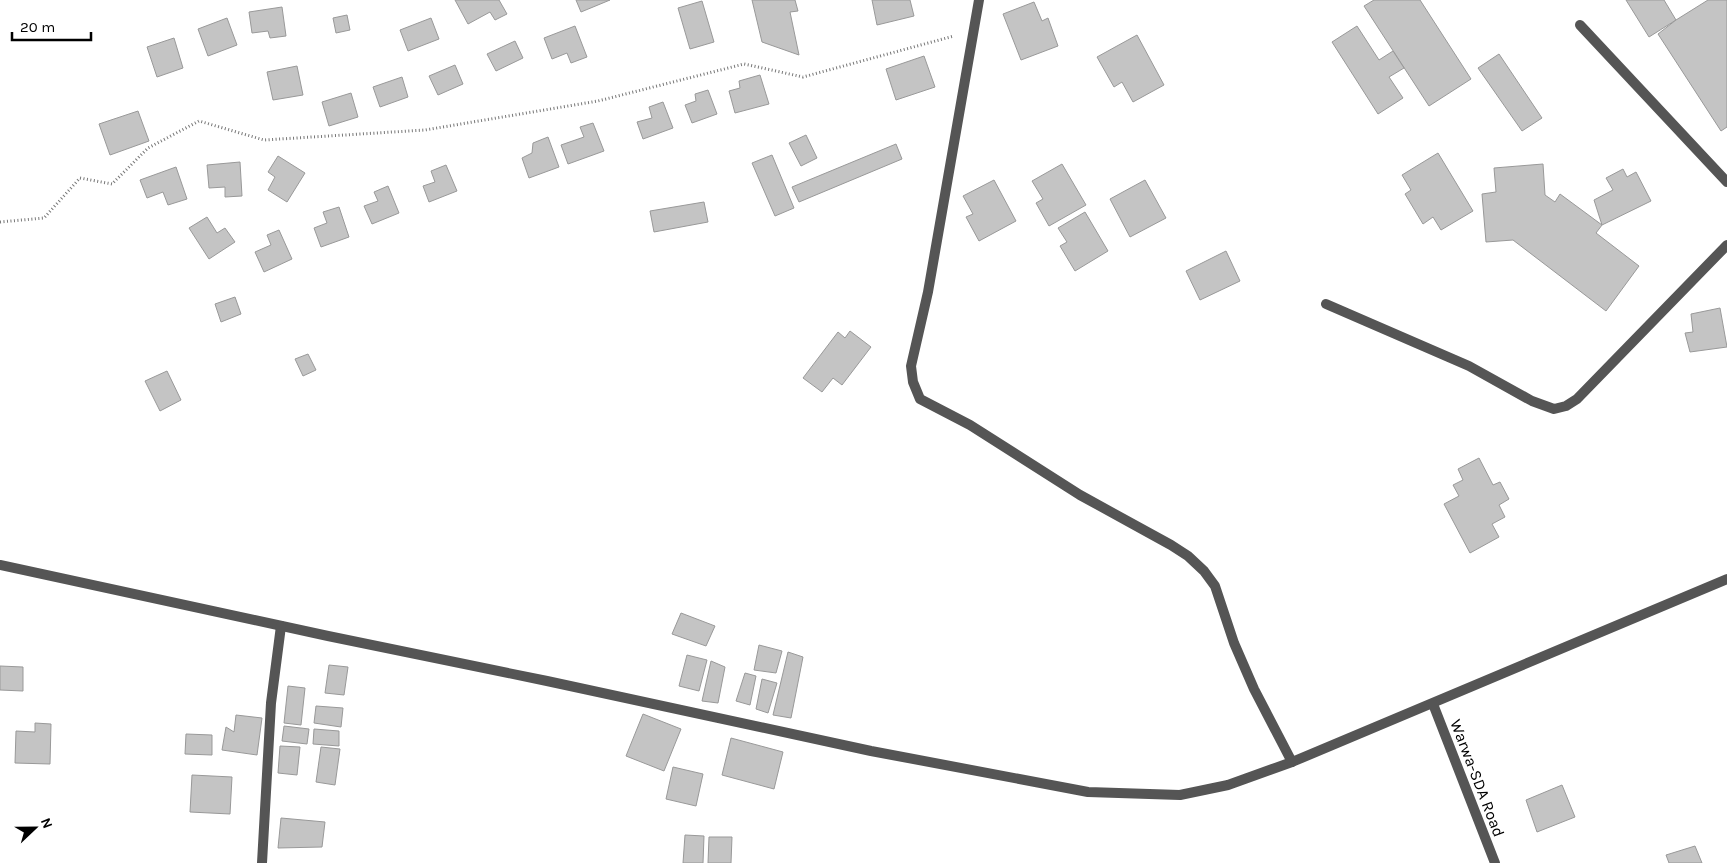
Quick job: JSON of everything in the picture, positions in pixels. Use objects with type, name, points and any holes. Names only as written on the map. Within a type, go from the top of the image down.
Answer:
[{"type":"street","points":[[979,0],[928,292],[911,366],[913,382],[920,399],[970,425],[1080,494],[1171,545],[1188,556],[1204,571],[1215,586],[1234,643],[1254,689],[1292,762]]},
{"type":"street","points":[[1580,25],[1727,182]]},
{"type":"street","points":[[1326,304],[1469,366],[1532,401],[1554,409],[1566,406],[1577,399],[1727,245]]},
{"type":"street","points":[[0,565],[871,751],[1088,792],[1180,795],[1228,785],[1292,762],[1727,579]]},
{"type":"street","points":[[262,863],[271,703],[281,626]]},
{"type":"street","name":"Warwa-SDA Road","points":[[1433,704],[1495,863]]},
{"type":"path","points":[[0,222],[44,218],[80,178],[112,184],[148,148],[199,121],[264,140],[425,130],[598,101],[744,64],[803,77],[974,31]]},
{"type":"building","points":[[455,0],[499,0],[507,14],[495,20],[490,12],[468,24]]},
{"type":"building","points":[[576,0],[610,0],[581,12]]},
{"type":"building","points":[[752,0],[795,0],[798,11],[790,12],[799,55],[762,42]]},
{"type":"building","points":[[872,0],[910,0],[914,16],[877,25]]},
{"type":"building","points":[[1374,0],[1420,0],[1471,79],[1429,106],[1364,6]]},
{"type":"building","points":[[1626,0],[1664,0],[1676,20],[1649,37]]},
{"type":"building","points":[[1708,0],[1727,0],[1727,127],[1721,131],[1658,34]]},
{"type":"building","points":[[702,1],[714,42],[690,49],[678,8]]},
{"type":"building","points":[[1034,2],[1042,21],[1048,18],[1058,46],[1021,60],[1003,14]]},
{"type":"building","points":[[282,7],[286,36],[270,38],[268,31],[252,33],[249,12]]},
{"type":"building","points":[[347,15],[350,30],[336,33],[333,18]]},
{"type":"building","points":[[227,18],[237,45],[208,56],[198,29]]},
{"type":"building","points":[[431,18],[439,39],[408,51],[400,30]]},
{"type":"building","points":[[575,26],[587,57],[571,63],[567,53],[552,59],[544,38]]},
{"type":"building","points":[[1357,26],[1379,60],[1393,51],[1404,68],[1389,77],[1403,98],[1378,114],[1332,42]]},
{"type":"building","points":[[1137,35],[1164,85],[1133,102],[1122,82],[1114,87],[1097,57]]},
{"type":"building","points":[[174,38],[183,68],[157,77],[147,47]]},
{"type":"building","points":[[515,41],[523,58],[496,71],[487,54]]},
{"type":"building","points":[[1499,54],[1542,118],[1522,131],[1478,68]]},
{"type":"building","points":[[924,56],[935,87],[896,100],[886,69]]},
{"type":"building","points":[[455,65],[463,84],[438,95],[429,76]]},
{"type":"building","points":[[297,66],[303,95],[273,100],[267,72]]},
{"type":"building","points":[[760,75],[769,104],[735,113],[729,91],[740,88],[739,81]]},
{"type":"building","points":[[402,77],[408,97],[380,107],[373,87]]},
{"type":"building","points":[[708,90],[717,114],[692,123],[685,105],[696,101],[695,94]]},
{"type":"building","points":[[351,93],[358,117],[329,126],[322,102]]},
{"type":"building","points":[[663,102],[673,128],[643,139],[637,122],[652,118],[649,107]]},
{"type":"building","points":[[138,111],[149,141],[110,155],[99,124]]},
{"type":"building","points":[[593,123],[604,151],[568,164],[561,145],[584,137],[580,127]]},
{"type":"building","points":[[806,135],[817,158],[801,166],[789,143]]},
{"type":"building","points":[[548,137],[559,167],[529,178],[522,158],[532,153],[533,143]]},
{"type":"building","points":[[896,144],[902,159],[799,202],[792,187]]},
{"type":"building","points":[[1438,153],[1473,211],[1441,230],[1433,217],[1423,224],[1405,194],[1411,190],[1402,175]]},
{"type":"building","points":[[772,155],[794,208],[775,216],[752,163]]},
{"type":"building","points":[[278,156],[305,173],[287,202],[268,190],[275,177],[268,172]]},
{"type":"building","points":[[240,162],[242,196],[225,197],[225,187],[209,188],[207,165]]},
{"type":"building","points":[[1062,164],[1086,205],[1049,226],[1036,203],[1043,199],[1032,181]]},
{"type":"building","points":[[1543,164],[1545,195],[1555,202],[1560,194],[1602,225],[1596,233],[1639,266],[1606,311],[1513,240],[1486,242],[1482,194],[1496,192],[1494,168]]},
{"type":"building","points":[[446,165],[457,191],[429,202],[423,186],[435,182],[431,171]]},
{"type":"building","points":[[176,167],[187,199],[168,205],[163,192],[147,198],[140,180]]},
{"type":"building","points":[[1623,169],[1627,177],[1636,172],[1651,201],[1602,225],[1594,200],[1613,190],[1606,178]]},
{"type":"building","points":[[994,180],[1016,221],[979,241],[966,217],[973,214],[963,196]]},
{"type":"building","points":[[1145,180],[1166,218],[1130,237],[1110,199]]},
{"type":"building","points":[[388,186],[399,213],[372,224],[364,206],[378,201],[374,192]]},
{"type":"building","points":[[704,202],[708,222],[654,232],[650,211]]},
{"type":"building","points":[[339,207],[349,237],[321,247],[314,228],[327,223],[323,212]]},
{"type":"building","points":[[1085,212],[1108,251],[1075,271],[1060,246],[1067,242],[1058,228]]},
{"type":"building","points":[[207,217],[217,233],[225,228],[235,242],[209,259],[189,228]]},
{"type":"building","points":[[279,230],[292,259],[264,272],[255,252],[271,245],[267,235]]},
{"type":"building","points":[[1226,251],[1240,281],[1200,300],[1186,271]]},
{"type":"building","points":[[235,297],[241,314],[221,322],[215,304]]},
{"type":"building","points":[[1720,308],[1727,347],[1690,352],[1685,333],[1693,332],[1691,314]]},
{"type":"building","points":[[850,331],[871,347],[842,385],[833,378],[822,392],[803,378],[838,332],[845,338]]},
{"type":"building","points":[[308,354],[316,370],[303,376],[295,359]]},
{"type":"building","points":[[167,371],[181,400],[160,411],[145,381]]},
{"type":"building","points":[[1479,458],[1493,485],[1500,482],[1509,499],[1499,505],[1505,517],[1492,524],[1499,537],[1470,553],[1444,504],[1459,496],[1453,485],[1463,480],[1458,469]]},
{"type":"building","points":[[681,613],[715,626],[706,646],[672,634]]},
{"type":"building","points":[[759,645],[782,651],[776,673],[754,670]]},
{"type":"building","points":[[788,652],[803,657],[791,718],[773,715]]},
{"type":"building","points":[[687,655],[707,660],[699,691],[679,686]]},
{"type":"building","points":[[711,661],[725,667],[718,703],[702,701]]},
{"type":"building","points":[[329,665],[348,667],[344,695],[325,693]]},
{"type":"building","points":[[0,666],[23,667],[23,691],[0,690]]},
{"type":"building","points":[[745,673],[756,676],[750,705],[736,701]]},
{"type":"building","points":[[762,679],[777,683],[768,713],[756,709]]},
{"type":"building","points":[[288,686],[305,688],[301,725],[284,723]]},
{"type":"building","points":[[316,706],[343,708],[341,727],[314,723]]},
{"type":"building","points":[[643,714],[681,729],[664,771],[626,756]]},
{"type":"building","points":[[236,715],[262,718],[257,755],[222,750],[226,727],[234,732]]},
{"type":"building","points":[[35,723],[51,724],[50,764],[15,763],[16,731],[35,732]]},
{"type":"building","points":[[284,726],[309,729],[307,744],[282,741]]},
{"type":"building","points":[[314,729],[339,731],[339,746],[313,744]]},
{"type":"building","points":[[186,734],[212,735],[212,755],[185,754]]},
{"type":"building","points":[[731,738],[783,752],[774,789],[722,775]]},
{"type":"building","points":[[280,746],[300,747],[297,775],[278,773]]},
{"type":"building","points":[[321,747],[340,749],[335,785],[316,782]]},
{"type":"building","points":[[673,767],[703,774],[696,806],[666,799]]},
{"type":"building","points":[[192,775],[232,777],[230,814],[190,812]]},
{"type":"building","points":[[1562,785],[1575,817],[1537,832],[1526,800]]},
{"type":"building","points":[[281,818],[325,822],[322,847],[278,848]]},
{"type":"building","points":[[685,835],[704,836],[703,863],[683,863]]},
{"type":"building","points":[[709,837],[732,837],[731,863],[708,863]]},
{"type":"building","points":[[1695,846],[1702,863],[1669,863],[1666,855]]}]
